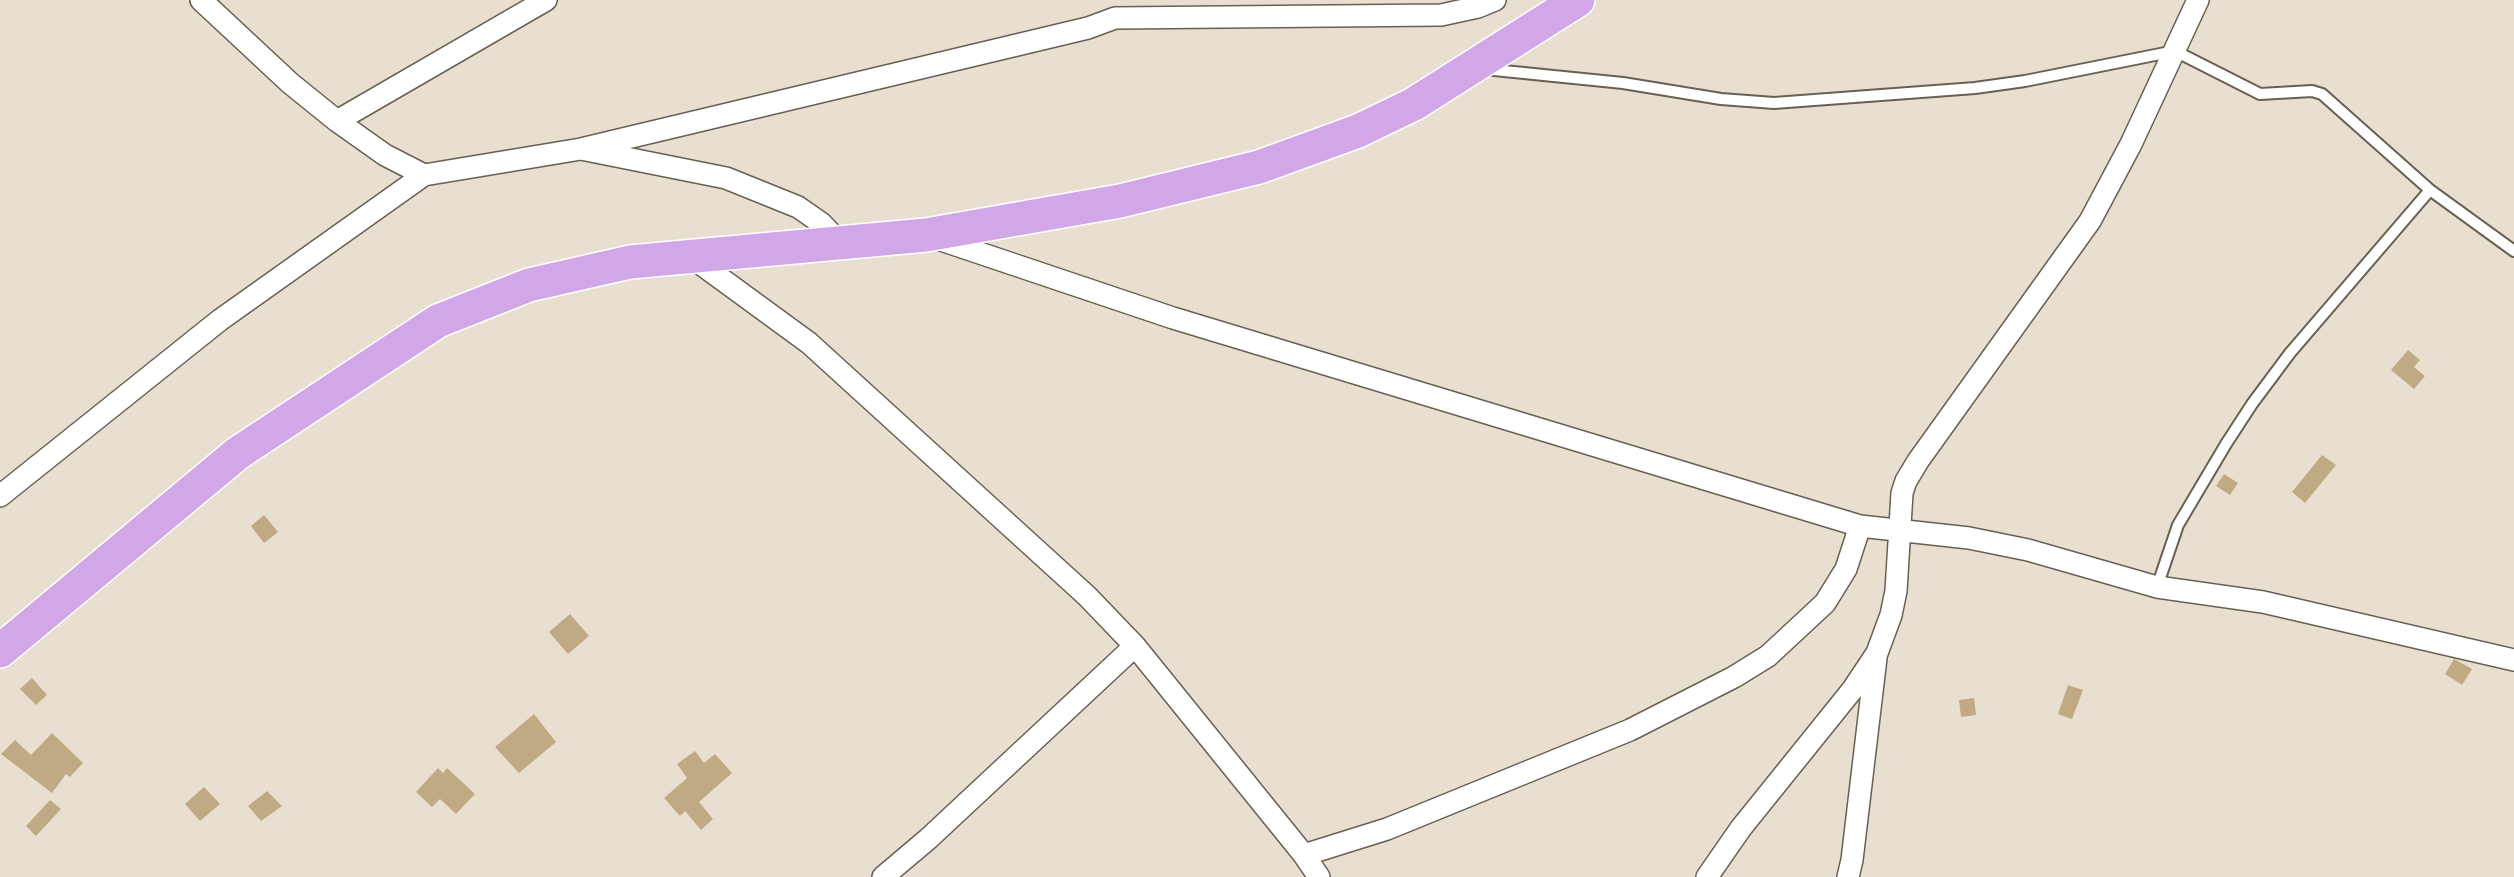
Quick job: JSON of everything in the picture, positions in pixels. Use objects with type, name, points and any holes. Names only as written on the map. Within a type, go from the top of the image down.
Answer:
[{"type":"main road","points":[[0,651],[238,453],[438,321],[529,285],[630,262],[926,235],[1120,201],[1259,167],[1358,132],[1414,104],[1578,0]]},
{"type":"street","points":[[201,0],[290,83],[337,121],[384,155],[424,175]]},
{"type":"street","points":[[337,121],[546,0]]},
{"type":"street","points":[[1115,18],[1127,0]]},
{"type":"street","points":[[0,496],[220,320],[424,175],[581,149],[1088,28],[1115,18],[1441,15],[1478,7],[1495,0]]},
{"type":"street","points":[[1707,877],[1741,828],[1853,689],[1876,653],[1891,615],[1896,591],[1901,505],[1906,481],[2090,221],[2115,178],[2198,0]]},
{"type":"street","points":[[581,149],[726,178],[798,207],[822,223],[840,243]]},
{"type":"street","points":[[926,235],[1185,321],[1860,526],[1969,538],[2028,550],[2157,586],[2263,602],[2514,660]]},
{"type":"street","points":[[690,256],[809,343],[1087,596],[1135,646],[1304,855],[1319,877]]},
{"type":"street","points":[[1304,855],[1387,829],[1630,730],[1734,677],[1767,656],[1825,603],[1846,569],[1860,526]]},
{"type":"street","points":[[884,877],[928,839],[1135,646]]},
{"type":"street","points":[[1848,877],[1852,860],[1876,653]]},
{"type":"lane","points":[[1474,68],[1623,83],[1721,99],[1774,103],[1976,88],[2025,81],[2175,51],[2260,94],[2304,92],[2322,94],[2430,190],[2514,251]]},
{"type":"lane","points":[[2157,586],[2178,525],[2252,404],[2290,353],[2430,190]]},
{"type":"building","points":[[2408,350],[2420,360],[2414,367],[2425,376],[2414,389],[2391,370]]},
{"type":"building","points":[[2322,455],[2336,465],[2305,503],[2292,492]]},
{"type":"building","points":[[2224,474],[2238,483],[2230,495],[2216,486]]},
{"type":"building","points":[[264,515],[278,532],[264,543],[251,526]]},
{"type":"building","points":[[570,614],[589,636],[568,654],[549,632]]},
{"type":"building","points":[[2454,659],[2472,669],[2462,685],[2445,674]]},
{"type":"building","points":[[32,678],[47,695],[36,705],[20,689]]},
{"type":"building","points":[[2068,685],[2083,690],[2072,719],[2058,714]]},
{"type":"building","points":[[1974,698],[1976,715],[1961,717],[1959,700]]},
{"type":"building","points":[[534,714],[556,742],[519,773],[495,747]]},
{"type":"building","points":[[52,733],[83,763],[70,777],[66,774],[52,793],[1,754],[15,740],[31,755]]},
{"type":"building","points":[[695,751],[704,763],[715,754],[732,773],[699,802],[713,819],[701,830],[685,811],[680,816],[664,798],[687,778],[677,764]]},
{"type":"building","points":[[438,768],[443,773],[447,768],[475,794],[456,814],[440,799],[432,807],[416,792]]},
{"type":"building","points":[[204,787],[220,804],[200,821],[185,804]]},
{"type":"building","points":[[267,791],[282,806],[261,821],[248,806]]},
{"type":"building","points":[[50,800],[61,809],[36,836],[26,826]]}]
